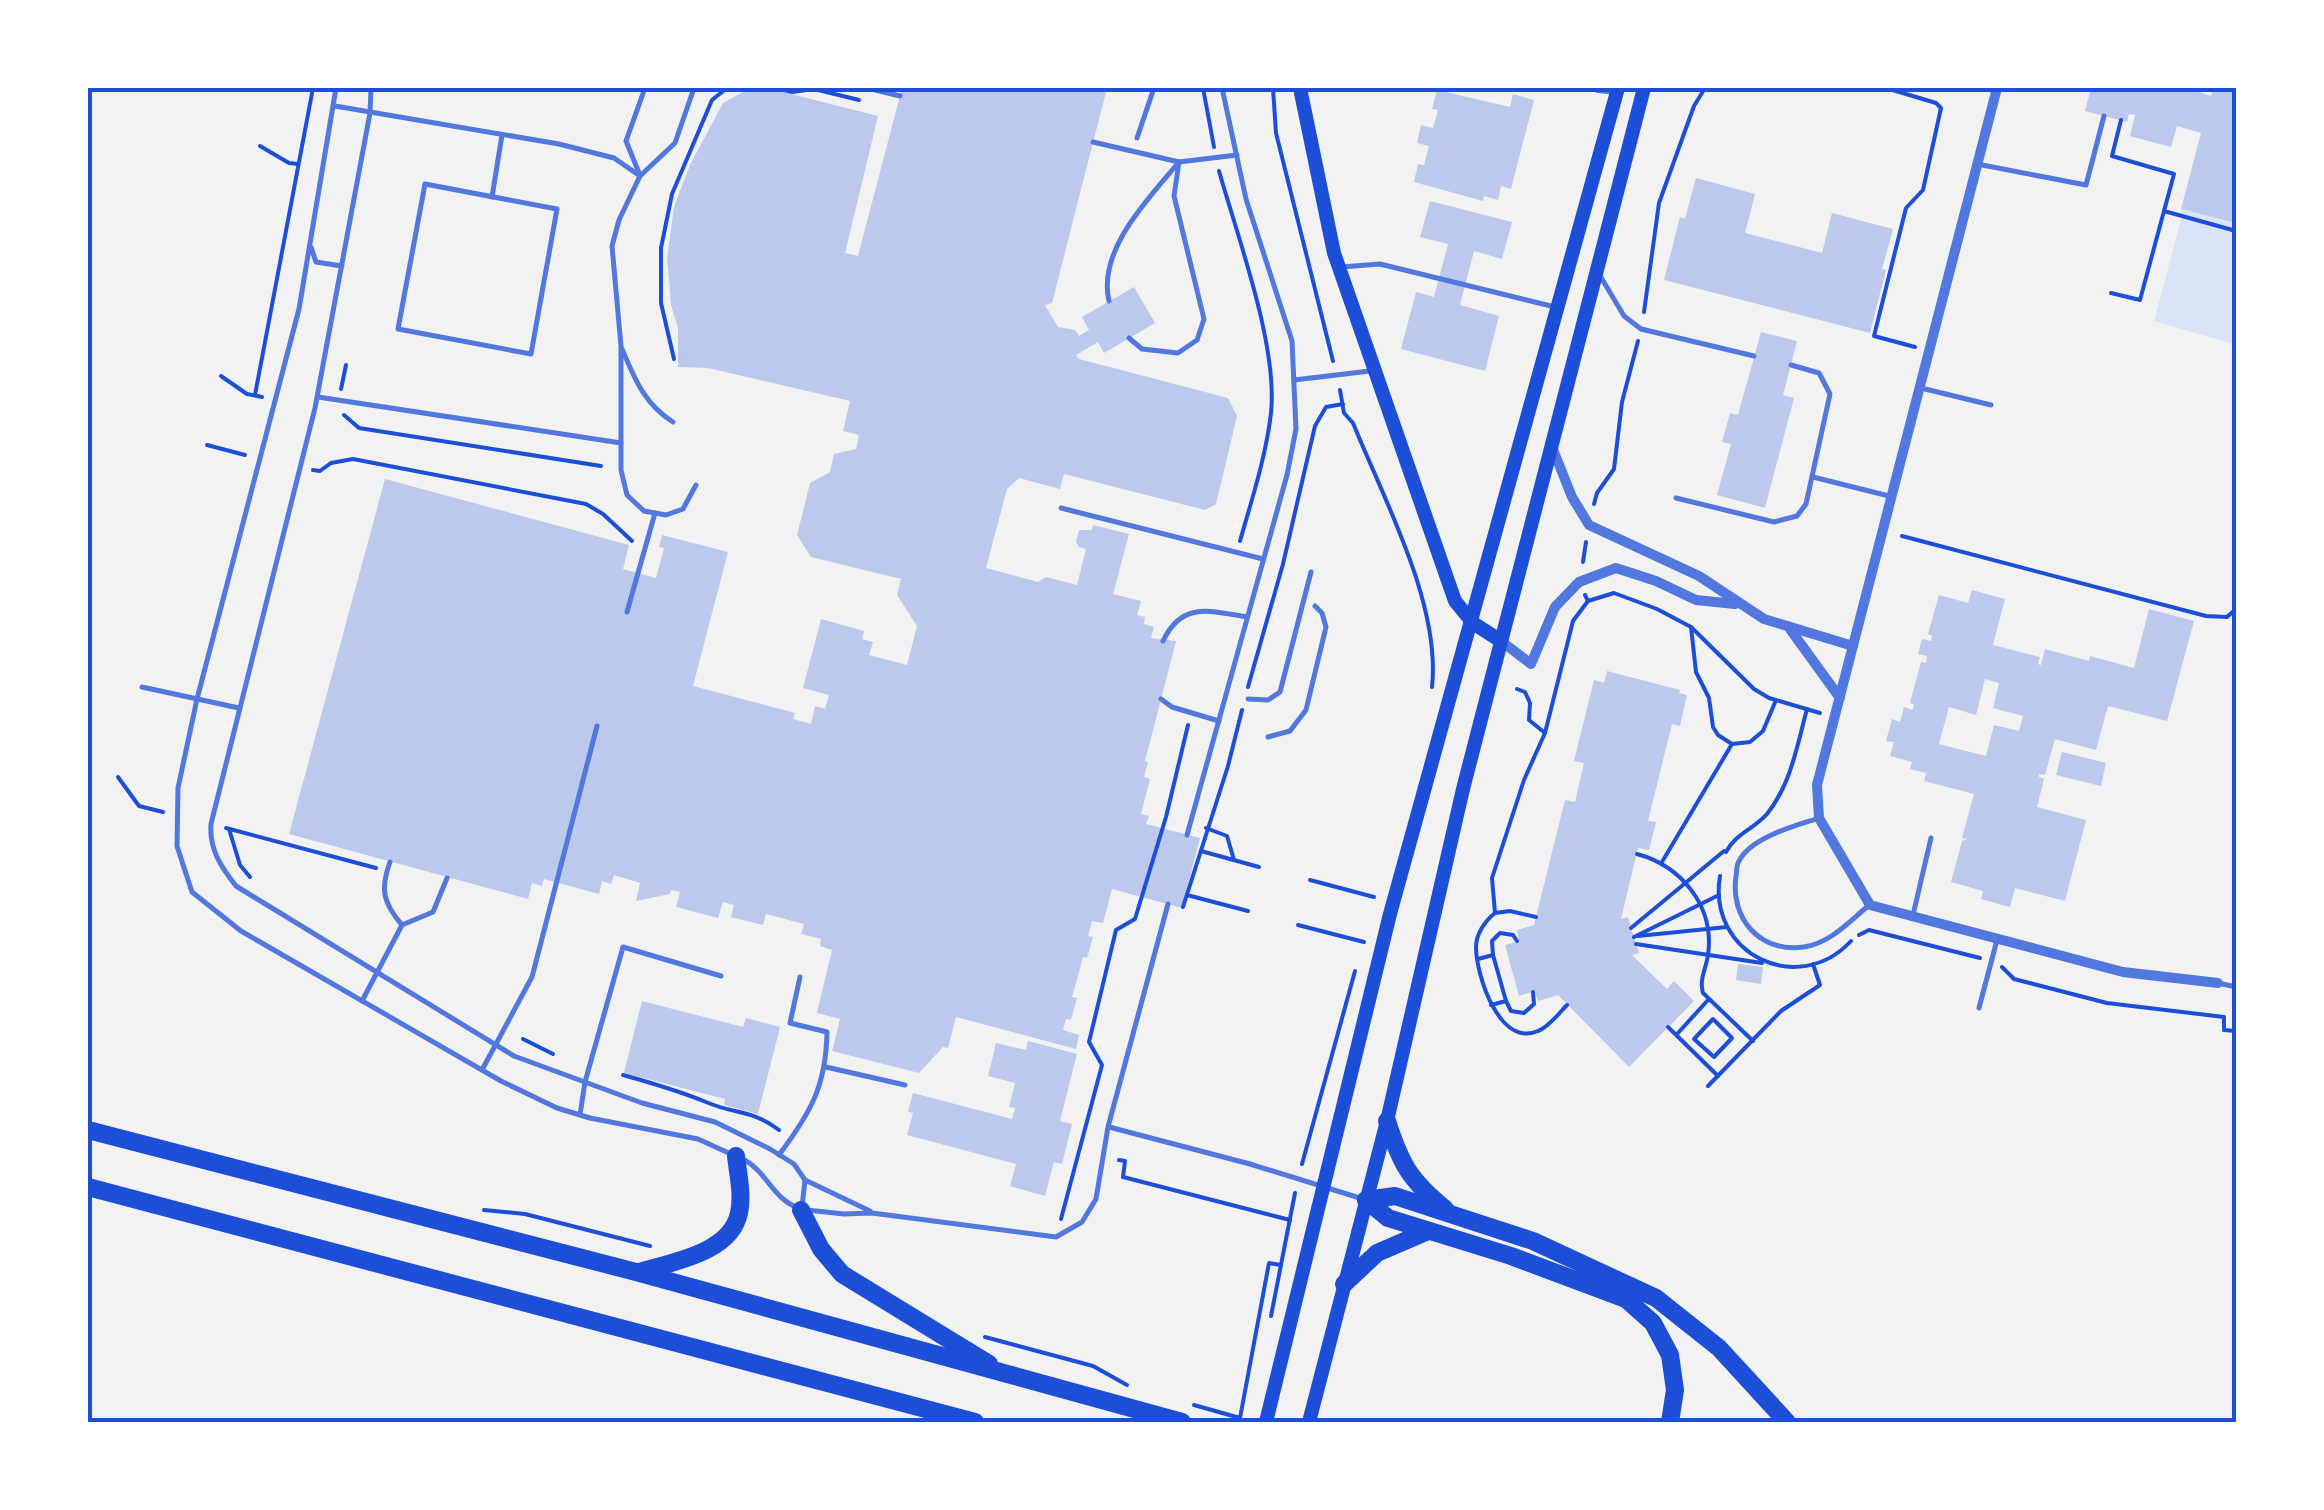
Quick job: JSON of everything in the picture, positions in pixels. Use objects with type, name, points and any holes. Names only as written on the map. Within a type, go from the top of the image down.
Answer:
[{"type":"highway","points":[[1387,1122],[1400,1160],[1422,1189],[1454,1216]]},
{"type":"highway","points":[[88,1130],[636,1272],[1182,1422]]},
{"type":"highway","points":[[636,1272],[690,1258],[728,1236],[739,1216],[736,1156]]},
{"type":"highway","points":[[88,1187],[975,1422]]},
{"type":"highway","points":[[1366,1200],[1395,1196],[1534,1241],[1656,1298],[1718,1348],[1787,1422]]},
{"type":"highway","points":[[1366,1200],[1388,1218],[1610,1290],[1641,1310],[1663,1339],[1674,1372],[1670,1422]]},
{"type":"highway","points":[[802,1210],[820,1249],[842,1274],[1007,1375]]},
{"type":"highway","points":[[1344,1284],[1376,1253],[1428,1231]]},
{"type":"main road","points":[[1300,88],[1339,267],[1456,600],[1473,623],[1501,641]]},
{"type":"main road","points":[[1309,1422],[1387,1122],[1501,641],[1644,88]]},
{"type":"main road","points":[[1266,1422],[1390,914],[1618,89]]},
{"type":"street","points":[[1598,88],[1618,89]]},
{"type":"street","points":[[1997,88],[1817,785],[1819,818],[1870,905],[2124,972],[2218,983]]},
{"type":"street","points":[[1551,446],[1560,474],[1589,525],[1700,576],[1738,604],[1790,628],[1853,646]]},
{"type":"street","points":[[1501,641],[1531,664],[1555,606],[1579,582],[1616,568],[1696,600],[1738,604]]},
{"type":"street","points":[[1790,628],[1840,698]]},
{"type":"lane","points":[[336,88],[299,309],[197,699],[178,788],[177,846],[192,892],[240,931],[482,1070],[558,1108],[698,1139],[755,1166],[782,1202],[802,1210],[872,1213],[1056,1237],[1082,1222],[1096,1199],[1108,1127],[1168,904]]},
{"type":"lane","points":[[371,88],[370,112],[318,396],[212,824],[210,837],[218,864],[236,886],[514,1056],[642,1104],[715,1122],[794,1164],[805,1180],[872,1213]]},
{"type":"lane","points":[[640,176],[626,141],[645,88]]},
{"type":"lane","points":[[694,88],[675,143],[640,176],[619,220],[612,246],[621,346],[621,470],[627,495],[644,511],[666,515],[683,508],[696,485]]},
{"type":"lane","points":[[866,88],[900,96]]},
{"type":"lane","points":[[1137,138],[1154,88]]},
{"type":"lane","points":[[1187,835],[1296,429],[1292,341],[1246,199],[1222,88]]},
{"type":"lane","points":[[335,106],[502,134],[614,158],[640,176]]},
{"type":"lane","points":[[1978,164],[2086,186],[2104,116]]},
{"type":"lane","points":[[492,196],[502,134]]},
{"type":"lane","points":[[1093,142],[1180,162],[1237,155]]},
{"type":"lane","points":[[1109,302],[1106,291],[1111,268],[1128,223],[1180,162]]},
{"type":"lane","points":[[1130,338],[1142,349],[1178,353],[1197,340],[1204,319],[1174,196],[1180,162]]},
{"type":"lane","points":[[425,184],[492,196],[557,209],[531,354],[398,329],[425,184]]},
{"type":"lane","points":[[310,245],[316,262],[342,266]]},
{"type":"lane","points":[[1339,267],[1380,264],[1558,308]]},
{"type":"lane","points":[[1598,272],[1624,316],[1641,329],[1754,356]]},
{"type":"lane","points":[[621,346],[640,391],[657,412],[673,422]]},
{"type":"lane","points":[[1676,498],[1774,522],[1786,522],[1797,516],[1806,504],[1830,394],[1819,373],[1791,365]]},
{"type":"lane","points":[[1294,380],[1375,371]]},
{"type":"lane","points":[[1920,388],[1991,405]]},
{"type":"lane","points":[[318,396],[622,444]]},
{"type":"lane","points":[[1813,477],[1892,497]]},
{"type":"lane","points":[[1061,508],[1264,559]]},
{"type":"lane","points":[[627,612],[655,513]]},
{"type":"lane","points":[[1248,699],[1268,700],[1280,692],[1312,572]]},
{"type":"lane","points":[[1268,738],[1290,731],[1306,710],[1326,627],[1315,606]]},
{"type":"lane","points":[[1163,641],[1179,617],[1192,611],[1247,617]]},
{"type":"lane","points":[[142,687],[240,708]]},
{"type":"lane","points":[[1161,699],[1220,721]]},
{"type":"lane","points":[[482,1070],[532,978],[597,726]]},
{"type":"lane","points":[[1819,818],[1762,839],[1739,861],[1734,893],[1742,922],[1762,939],[1783,947],[1805,947],[1829,938],[1870,905]]},
{"type":"lane","points":[[1912,918],[1931,838]]},
{"type":"lane","points":[[387,861],[382,891],[387,908],[402,925]]},
{"type":"lane","points":[[362,1001],[402,925],[433,912],[448,878]]},
{"type":"lane","points":[[1979,1008],[1997,940]]},
{"type":"lane","points":[[580,1115],[584,1082],[623,947],[721,976]]},
{"type":"lane","points":[[779,1155],[810,1112],[826,1067],[827,1032],[790,1023],[800,977]]},
{"type":"lane","points":[[2218,983],[2236,988]]},
{"type":"lane","points":[[826,1067],[905,1085]]},
{"type":"lane","points":[[1108,1127],[1366,1200]]},
{"type":"lane","points":[[802,1210],[805,1180]]},
{"type":"path","points":[[255,395],[313,88]]},
{"type":"path","points":[[674,359],[661,303],[661,248],[675,181],[712,100],[727,88]]},
{"type":"path","points":[[776,88],[792,92],[814,88],[864,101]]},
{"type":"path","points":[[1203,88],[1216,158],[1265,338],[1270,370],[1271,410],[1262,465],[1236,552]]},
{"type":"path","points":[[1588,602],[1579,582],[1589,525],[1596,494],[1614,469],[1622,402],[1641,329],[1658,203],[1694,106],[1705,88]]},
{"type":"path","points":[[1886,88],[1941,108],[1922,190],[1906,208],[1874,336],[1908,343],[1928,356]]},
{"type":"path","points":[[2111,293],[2140,300],[2174,174],[2112,156],[2121,120]]},
{"type":"path","points":[[260,146],[288,163],[298,164]]},
{"type":"path","points":[[2164,211],[2236,230]]},
{"type":"path","points":[[221,376],[255,395],[276,400]]},
{"type":"path","points":[[1183,909],[1229,762],[1283,564],[1314,426],[1326,407],[1343,404]]},
{"type":"path","points":[[315,408],[342,413],[359,428],[601,466]]},
{"type":"path","points":[[207,444],[260,460]]},
{"type":"path","points":[[301,468],[320,472],[330,463],[353,459],[586,504],[632,541],[629,556]]},
{"type":"path","points":[[1902,536],[2218,618],[2227,617],[2236,609]]},
{"type":"path","points":[[1495,914],[1492,878],[1524,780],[1545,733],[1573,621],[1588,602],[1614,593],[1657,609],[1692,628],[1754,689],[1776,700],[1835,717]]},
{"type":"path","points":[[1692,628],[1692,657],[1718,734],[1732,744],[1758,738],[1776,700]]},
{"type":"path","points":[[1517,689],[1525,692],[1530,703],[1529,720],[1545,733]]},
{"type":"path","points":[[1056,1237],[1102,1065],[1088,1042],[1116,930],[1135,919],[1162,828],[1188,732],[1186,721],[1181,718]]},
{"type":"path","points":[[1662,862],[1732,744]]},
{"type":"path","points":[[118,777],[139,806],[177,815]]},
{"type":"path","points":[[212,824],[381,869],[387,861]]},
{"type":"path","points":[[1206,828],[1227,836],[1234,860]]},
{"type":"path","points":[[228,829],[240,865],[251,878]]},
{"type":"path","points":[[1632,928],[1728,848]]},
{"type":"path","points":[[1199,851],[1260,867]]},
{"type":"path","points":[[1637,854],[1662,862],[1686,882],[1700,905],[1707,929],[1708,954],[1700,983],[1708,1000],[1752,1042]]},
{"type":"path","points":[[1310,880],[1379,898]]},
{"type":"path","points":[[1187,895],[1248,911]]},
{"type":"path","points":[[1719,896],[1634,937],[1727,927]]},
{"type":"path","points":[[1536,917],[1510,912],[1495,914],[1479,933],[1476,950],[1492,1005],[1503,1024],[1528,1033],[1538,1032],[1568,1005]]},
{"type":"path","points":[[1298,925],[1364,942]]},
{"type":"path","points":[[1517,941],[1514,935],[1500,933],[1492,941],[1511,1011],[1524,1013],[1534,1004],[1533,992]]},
{"type":"path","points":[[1636,944],[1772,964]]},
{"type":"path","points":[[1478,959],[1493,955]]},
{"type":"path","points":[[1708,1086],[1781,1012],[1820,985],[1812,964]]},
{"type":"path","points":[[1676,1035],[1708,1000]]},
{"type":"path","points":[[1492,1005],[1506,1001]]},
{"type":"path","points":[[1713,1019],[1732,1038],[1714,1057],[1704,1048],[1694,1038],[1713,1019]]},
{"type":"path","points":[[1723,1028],[1730,1020]]},
{"type":"path","points":[[1668,1027],[1718,1076]]},
{"type":"path","points":[[2224,1030],[2236,1031]]},
{"type":"path","points":[[522,1039],[562,1058]]},
{"type":"path","points":[[1698,1056],[1704,1048]]},
{"type":"path","points":[[623,1075],[760,1116],[791,1139]]},
{"type":"path","points":[[1119,1160],[1125,1160],[1123,1177],[1291,1220]]},
{"type":"path","points":[[1269,1327],[1298,1179]]},
{"type":"path","points":[[1240,1418],[1270,1263],[1281,1265]]},
{"type":"shaded area","points":[[2181,209],[2236,223],[2236,345],[2154,321]]},
{"type":"building","points":[[746,88],[784,88],[783,92],[878,116],[845,253],[858,256],[902,88],[1107,88],[1052,303],[1045,305],[1058,327],[1075,330],[1079,336],[1089,330],[1082,317],[1134,287],[1155,323],[1104,353],[1098,342],[1076,355],[1079,359],[1228,398],[1237,416],[1216,504],[1205,510],[1064,474],[1060,489],[1019,478],[1007,489],[986,568],[1038,582],[1046,577],[1077,585],[1086,549],[1076,542],[1079,530],[1092,530],[1093,525],[1129,534],[1113,594],[1141,601],[1137,615],[1145,617],[1144,624],[1154,627],[1151,638],[1176,641],[1145,761],[1148,762],[1144,777],[1150,779],[1141,814],[1149,816],[1146,824],[1200,838],[1182,908],[1112,889],[1103,923],[1092,921],[1088,936],[1093,937],[1072,997],[1077,998],[1071,1020],[1066,1019],[1063,1030],[1079,1035],[1076,1049],[956,1017],[948,1048],[943,1047],[919,1073],[832,1051],[840,1019],[817,1013],[832,950],[820,946],[821,939],[801,934],[804,924],[766,914],[763,925],[731,917],[734,905],[723,902],[718,918],[676,907],[680,892],[671,890],[670,894],[636,901],[640,883],[614,875],[611,884],[602,881],[599,894],[544,879],[542,886],[532,883],[528,899],[289,834],[385,479],[629,545],[623,569],[656,578],[664,548],[659,547],[662,535],[728,552],[693,686],[795,713],[793,719],[811,724],[815,706],[825,709],[829,695],[803,688],[821,619],[864,631],[862,639],[873,642],[869,655],[907,665],[917,626],[897,595],[901,579],[811,557],[797,535],[810,483],[830,472],[834,454],[856,449],[859,435],[843,431],[850,401],[708,368],[678,367],[678,328],[671,305],[667,258],[674,207],[690,165],[723,103]]},
{"type":"building","points":[[2091,88],[2187,88],[2211,96],[2213,88],[2236,88],[2236,223],[2181,209],[2201,133],[2177,126],[2171,147],[2130,136],[2135,115],[2129,114],[2127,122],[2085,111]]},
{"type":"building","points":[[1437,90],[1510,107],[1513,94],[1534,100],[1511,189],[1501,186],[1498,200],[1484,196],[1483,201],[1414,182],[1418,164],[1424,165],[1429,146],[1417,143],[1421,125],[1433,128],[1438,110],[1432,109]]},
{"type":"building","points":[[1696,178],[1755,194],[1745,233],[1822,253],[1832,213],[1893,229],[1870,333],[1664,280],[1680,217],[1685,219]]},
{"type":"building","points":[[1430,201],[1512,222],[1502,259],[1474,251],[1460,305],[1499,316],[1485,371],[1401,349],[1416,292],[1434,297],[1448,244],[1420,237]]},
{"type":"building","points":[[1761,332],[1797,341],[1783,395],[1794,398],[1765,508],[1717,495],[1731,444],[1722,442],[1730,413],[1738,415]]},
{"type":"building","points":[[1972,590],[2005,599],[1993,645],[2040,657],[2041,665],[2045,649],[2134,668],[2149,609],[2194,621],[2167,721],[2108,706],[2096,750],[2055,739],[2045,775],[2039,774],[2044,779],[2037,807],[2086,820],[2065,901],[2015,888],[2010,907],[1981,899],[1983,891],[1951,882],[1962,841],[1967,839],[1962,838],[1974,794],[1924,781],[1926,773],[1910,769],[1912,762],[1890,756],[1894,742],[1886,741],[1892,719],[1900,722],[1904,707],[1913,710],[1914,704],[1910,703],[1921,662],[1926,663],[1927,656],[1918,654],[1922,639],[1931,641],[1928,634],[1939,595],[1968,603]],"holes":[[[1985,679],[1999,683],[1993,708],[2023,716],[2019,731],[1994,725],[1986,756],[1939,744],[1949,707],[1976,715]]]},
{"type":"building","points":[[1607,671],[1687,695],[1680,726],[1672,724],[1648,821],[1656,822],[1649,850],[1638,848],[1621,919],[1628,917],[1639,953],[1632,955],[1667,989],[1674,981],[1694,1001],[1629,1067],[1558,995],[1538,1001],[1535,991],[1519,996],[1505,945],[1519,941],[1517,930],[1534,925],[1565,800],[1575,802],[1584,763],[1574,761],[1594,680],[1604,683]]},
{"type":"building","points":[[2062,752],[2106,763],[2101,786],[2056,775]]},
{"type":"building","points":[[1738,964],[1763,967],[1761,984],[1736,980]]},
{"type":"building","points":[[642,1001],[743,1027],[746,1018],[780,1027],[758,1114],[724,1105],[725,1099],[624,1073]]},
{"type":"building","points":[[1028,1041],[1077,1054],[1060,1121],[1072,1124],[1062,1164],[1054,1162],[1045,1196],[1010,1186],[1016,1164],[907,1135],[913,1093],[1012,1119],[1015,1108],[1009,1107],[1015,1083],[988,1076],[996,1043],[1026,1050]]}]
